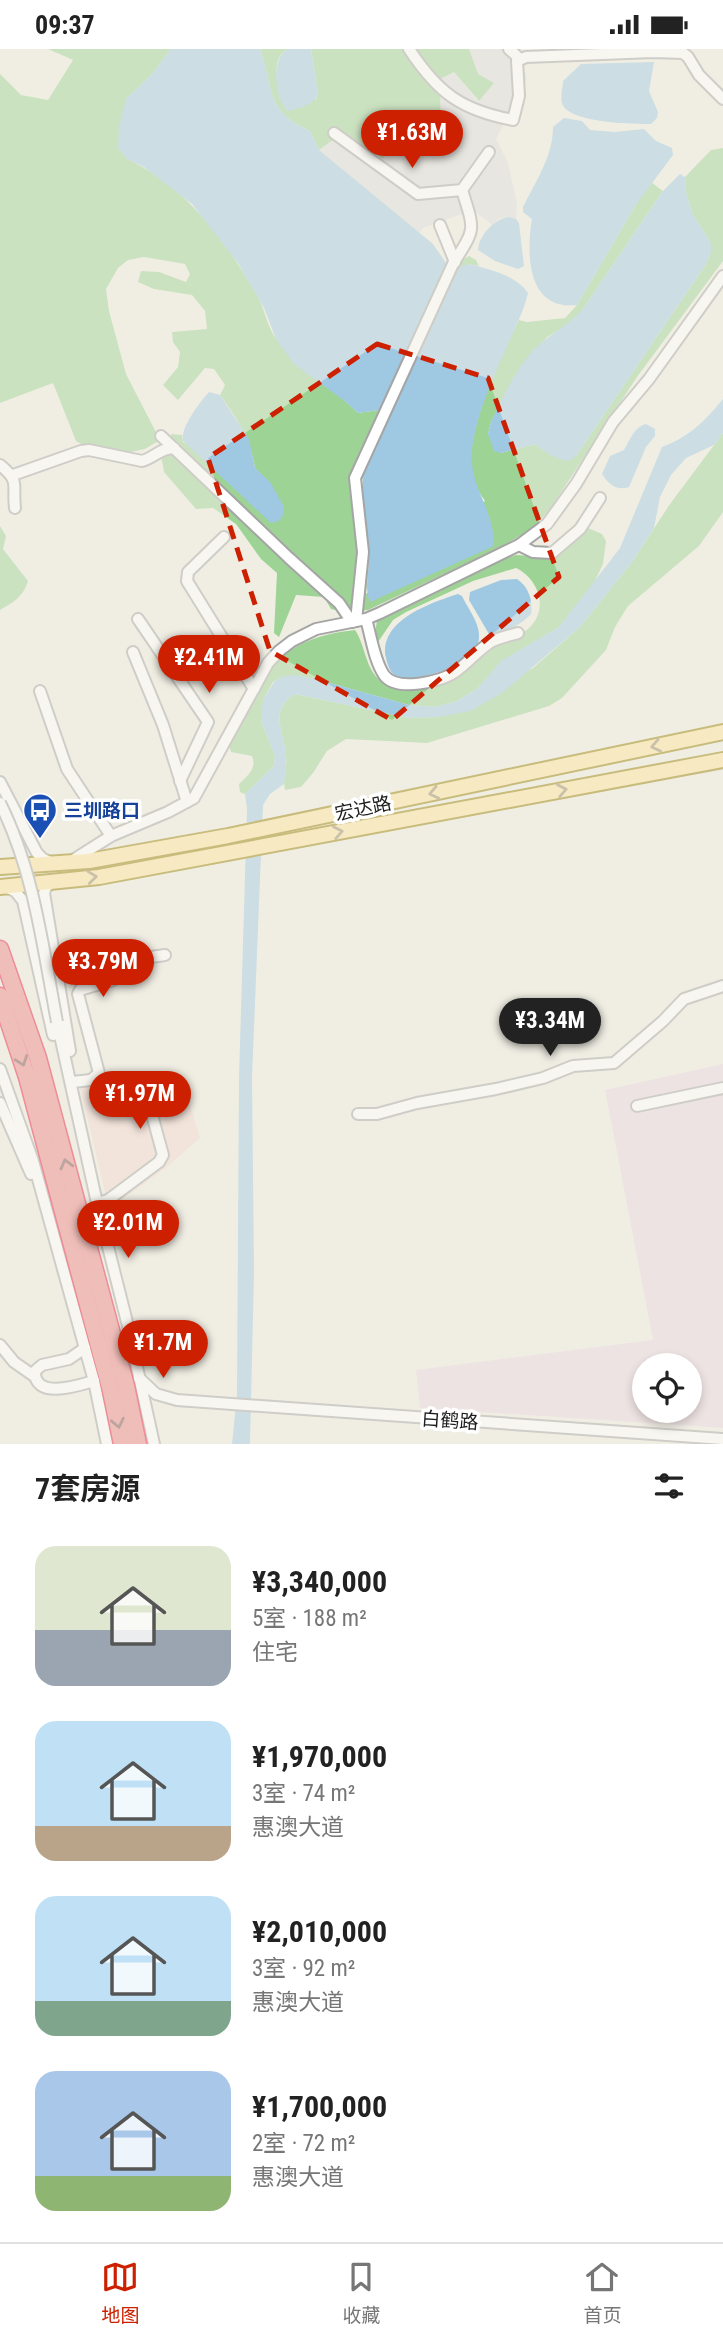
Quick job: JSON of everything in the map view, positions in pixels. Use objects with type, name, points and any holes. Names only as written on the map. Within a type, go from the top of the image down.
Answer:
[{"type":"highway","points":[[0,949],[38,1058],[126,1386],[138,1444]]},
{"type":"highway","points":[[0,996],[27,1077],[111,1391],[122,1444]]},
{"type":"main road","name":"宏达路","points":[[0,867],[63,862],[228,836],[723,732]]},
{"type":"main road","name":"宏达路","points":[[1,887],[99,877],[723,760]]},
{"type":"street","points":[[409,49],[432,79],[456,101],[466,107],[513,120],[520,96],[517,61],[526,57],[598,53],[682,53],[723,99]]},
{"type":"street","points":[[509,49],[520,59]]},
{"type":"street","points":[[334,133],[418,194],[462,190],[489,152]]},
{"type":"street","points":[[358,620],[363,552],[355,478],[455,262],[471,236],[472,223],[462,190]]},
{"type":"street","points":[[440,225],[455,262]]},
{"type":"street","points":[[0,782],[37,853],[43,859],[63,862],[111,836],[194,798],[268,663],[292,641],[316,629],[358,620],[519,545],[547,524],[576,484],[614,422],[649,379],[723,276]]},
{"type":"street","points":[[161,436],[358,620],[385,677],[395,683],[420,684],[452,674],[489,642],[518,633]]},
{"type":"street","points":[[13,475],[81,451],[89,450],[142,461],[156,452],[174,448]]},
{"type":"street","points":[[0,465],[13,475],[16,484],[15,508]]},
{"type":"street","points":[[519,545],[533,552],[552,554],[580,529],[600,498]]},
{"type":"street","points":[[224,537],[188,572],[187,581],[254,688]]},
{"type":"street","points":[[138,619],[208,722],[180,781]]},
{"type":"street","points":[[133,652],[163,725],[187,802]]},
{"type":"street","points":[[40,691],[67,769],[111,836]]},
{"type":"street","points":[[0,803],[16,838],[32,890],[57,1022],[154,1444]]},
{"type":"street","points":[[57,881],[48,884],[44,893],[69,1044],[72,1082]]},
{"type":"street","points":[[1,887],[15,891],[23,901],[57,1052],[66,1076],[72,1082]]},
{"type":"street","points":[[91,1080],[99,1073],[78,998],[80,990],[113,980],[110,963],[165,955]]},
{"type":"street","points":[[358,1114],[377,1114],[417,1103],[496,1089],[543,1078],[573,1066],[614,1063],[684,999],[723,986]]},
{"type":"street","points":[[0,1069],[29,1149],[94,1381],[107,1444]]},
{"type":"street","points":[[72,1082],[91,1080],[146,1093],[163,1155],[159,1162],[108,1200],[97,1203]]},
{"type":"street","points":[[637,1106],[723,1088]]},
{"type":"street","points":[[0,1103],[46,1209]]},
{"type":"street","points":[[0,1345],[14,1362],[34,1376],[42,1387],[54,1388],[94,1381]]},
{"type":"street","points":[[34,1376],[35,1371],[42,1365],[69,1359],[85,1348]]},
{"type":"street","points":[[139,1378],[156,1394],[177,1400]]},
{"type":"street","points":[[149,1419],[160,1403],[177,1400]]},
{"type":"street","name":"白鹤路","points":[[177,1400],[723,1439]]},
{"type":"street","points":[[607,1431],[610,1444]]},
{"type":"highlighted area","points":[[377,344],[488,378],[559,577],[392,720],[270,651],[208,458]]},
{"type":"shaded area","points":[[469,49],[518,49],[527,78],[496,139],[508,163],[517,203],[516,219],[500,218],[492,225],[473,210],[423,228],[419,233],[319,150],[344,132],[383,158],[391,147],[441,135],[440,79],[454,72],[478,101],[478,75]]},
{"type":"shaded area","points":[[723,1064],[723,1428],[647,1423],[702,1423],[702,1353],[632,1353],[632,1422],[420,1408],[416,1370],[653,1340],[605,1090]]},
{"type":"shaded area","points":[[105,1074],[182,1078],[200,1138],[167,1167],[109,1209],[78,1079]]},
{"type":"green space","points":[[48,49],[171,49],[153,73],[126,99],[127,159],[168,185],[203,217],[246,276],[278,341],[358,413],[379,410],[385,412],[457,263],[469,256],[476,260],[479,266],[468,264],[362,480],[369,557],[366,594],[485,501],[476,487],[471,471],[474,434],[486,394],[519,320],[527,322],[565,318],[577,305],[651,182],[663,191],[583,309],[571,323],[547,337],[513,379],[491,422],[488,434],[501,453],[535,444],[544,451],[576,456],[706,264],[711,253],[711,243],[692,213],[685,177],[711,150],[723,148],[723,261],[637,377],[552,506],[534,528],[499,548],[368,610],[346,612],[331,609],[324,597],[296,595],[279,637],[274,633],[277,573],[261,559],[236,524],[213,508],[196,509],[164,472],[160,450],[172,434],[182,435],[183,442],[270,483],[255,468],[242,430],[220,395],[225,385],[214,369],[205,368],[178,400],[163,385],[178,367],[180,352],[173,342],[172,332],[207,329],[205,311],[192,295],[154,289],[138,282],[141,271],[159,272],[186,282],[190,274],[185,264],[144,257],[128,260],[118,268],[106,289],[109,311],[126,374],[160,440],[145,449],[121,454],[87,447],[76,441],[53,383],[0,403],[0,74],[21,95],[48,100],[73,60]]},
{"type":"green space","points":[[260,49],[288,49],[282,53],[277,65],[280,99],[316,99],[318,94],[311,49],[469,49],[478,74],[494,83],[479,101],[454,72],[440,79],[441,135],[424,150],[391,147],[383,159],[344,132],[319,150],[310,131],[285,115],[278,107]]},
{"type":"green space","points":[[723,433],[723,512],[699,546],[628,606],[615,627],[606,650],[562,698],[549,706],[427,743],[346,739],[327,751],[301,787],[285,790],[286,760],[280,714],[287,700],[295,694],[409,718],[439,717],[533,668],[580,627],[632,562],[670,504]]},
{"type":"green space","points":[[0,526],[6,536],[3,549],[28,581],[17,599],[0,610]]},
{"type":"green space","points":[[588,528],[602,534],[606,541],[603,564],[594,583],[559,627],[502,661],[477,689],[457,701],[435,707],[409,705],[315,679],[282,677],[273,682],[264,698],[261,721],[275,756],[274,766],[245,794],[240,792],[239,784],[253,765],[252,756],[231,752],[229,745],[270,669],[287,652],[320,637],[355,630],[372,671],[382,682],[395,687],[421,688],[444,681],[531,626],[539,610],[540,601],[530,578],[516,568],[473,581],[393,620],[378,642],[375,635],[377,620],[396,608],[492,563],[516,555],[545,557]]},
{"type":"water","points":[[171,49],[260,49],[278,107],[285,115],[310,131],[319,150],[433,244],[446,263],[399,376],[379,410],[358,413],[294,364],[276,339],[264,308],[238,263],[192,204],[144,167],[127,159],[118,148],[119,127],[126,99],[153,73]]},
{"type":"water","points":[[288,49],[311,49],[318,94],[310,103],[288,111],[280,98],[276,79],[279,61]]},
{"type":"water","points":[[654,62],[649,91],[658,112],[657,118],[651,124],[616,123],[575,115],[562,103],[563,81],[581,64]]},
{"type":"water","points":[[564,118],[582,121],[590,130],[615,132],[644,129],[656,141],[672,148],[673,155],[635,206],[577,305],[560,304],[548,299],[539,290],[530,263],[532,219],[523,212],[547,158],[553,127]]},
{"type":"water","points":[[680,174],[685,177],[692,213],[711,243],[711,253],[706,264],[576,456],[569,461],[559,459],[535,444],[501,453],[494,451],[488,434],[491,422],[518,370],[535,348],[583,309],[663,191]]},
{"type":"water","points":[[509,217],[519,223],[524,266],[518,269],[495,261],[478,250],[488,229],[503,218]]},
{"type":"water","points":[[469,264],[509,277],[528,293],[487,394],[472,448],[474,475],[490,519],[494,546],[370,602],[367,592],[369,558],[363,499],[365,465],[455,275],[460,267]]},
{"type":"water","points":[[209,392],[220,395],[249,439],[255,468],[270,482],[284,507],[284,514],[279,521],[271,523],[183,441],[188,422]]},
{"type":"water","points":[[723,399],[723,433],[714,445],[686,458],[671,475],[660,497],[654,528],[632,562],[580,627],[502,693],[470,711],[439,717],[409,718],[295,694],[282,707],[280,722],[286,759],[284,784],[270,794],[263,805],[252,1077],[254,1272],[250,1444],[232,1444],[237,1394],[239,1078],[247,809],[245,794],[274,766],[275,756],[261,721],[264,698],[274,682],[281,677],[294,675],[409,705],[435,707],[457,701],[477,689],[501,661],[559,627],[620,548],[662,447],[696,427]]},
{"type":"water","points":[[646,424],[655,429],[655,436],[646,447],[629,487],[614,486],[602,474],[610,456],[624,450],[635,431]]},
{"type":"water","points":[[517,579],[525,586],[529,595],[531,614],[512,628],[489,634],[469,600],[470,592],[501,580]]},
{"type":"water","points":[[458,594],[462,596],[477,625],[477,646],[471,655],[436,673],[400,680],[391,671],[386,658],[386,645],[390,634],[408,615]]},
{"type":"place","name":"三圳路口","points":[[40,840]]}]
